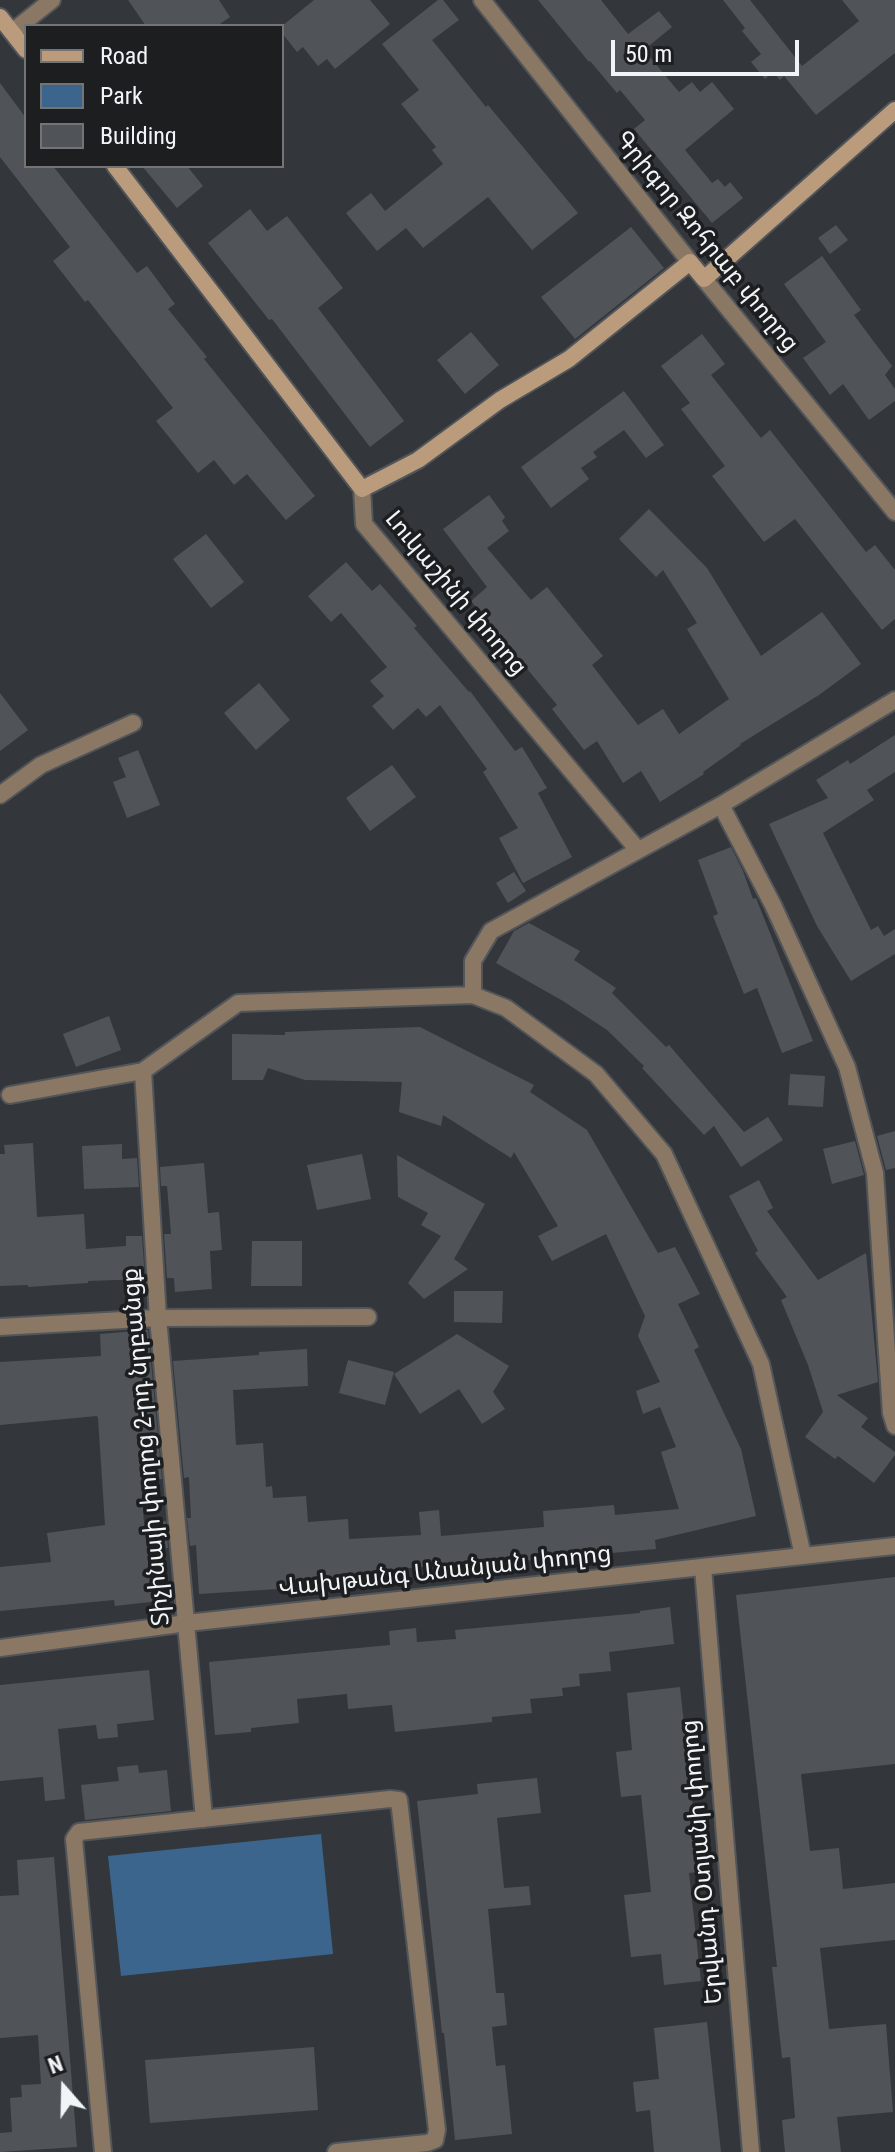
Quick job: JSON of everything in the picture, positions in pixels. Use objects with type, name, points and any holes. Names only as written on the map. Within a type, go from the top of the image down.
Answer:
[{"type":"street","points":[[24,48],[5,27],[52,0]]},
{"type":"street","name":"Գրիգոր Զոհրաբ փողոց","points":[[482,0],[690,262],[895,512]]},
{"type":"street","points":[[704,279],[895,110]]},
{"type":"street","name":"Լուկաշինի փողոց","points":[[117,168],[362,489],[364,524],[638,850]]},
{"type":"street","points":[[362,489],[418,460],[500,400],[569,359],[690,262]]},
{"type":"street","points":[[473,995],[473,961],[491,931],[721,805],[895,700]]},
{"type":"street","points":[[0,795],[41,765],[133,723]]},
{"type":"street","points":[[721,805],[773,905],[847,1067],[875,1173],[888,1273],[891,1413],[895,1426]]},
{"type":"street","points":[[10,1095],[143,1071],[238,1003],[473,995],[506,1008],[596,1074],[664,1154],[761,1364],[803,1556]]},
{"type":"street","name":"Տիչինայի փողոց 2-րդ նրբանցք","points":[[143,1071],[158,1318],[204,1819]]},
{"type":"street","points":[[0,1327],[158,1318],[368,1317]]},
{"type":"street","name":"Վախթանգ Անանյան փողոց","points":[[0,1648],[187,1623],[895,1545]]},
{"type":"street","name":"Երվանդ Օտյանի փողոց","points":[[703,1568],[751,2152]]},
{"type":"street","points":[[103,2152],[74,1839],[79,1832],[399,1800],[437,2130],[435,2140],[427,2143],[336,2152]]},
{"type":"green space","points":[[321,1834],[333,1954],[121,1976],[108,1856]]},
{"type":"building","points":[[128,0],[219,0],[230,17],[220,24],[145,24]]},
{"type":"building","points":[[314,0],[370,0],[390,24],[335,69],[327,59],[318,66],[303,47],[297,52],[284,36],[284,24]]},
{"type":"building","points":[[438,0],[443,0],[459,20],[432,40],[578,213],[532,250],[488,197],[423,248],[406,228],[377,251],[346,213],[371,193],[385,211],[443,164],[432,150],[436,147],[401,104],[419,90],[382,44]]},
{"type":"building","points":[[538,0],[601,0],[628,34],[659,11],[672,27],[644,50],[679,92],[692,82],[700,92],[712,82],[734,109],[685,150],[712,183],[718,179],[725,187],[730,182],[743,198],[712,223],[634,129],[645,120],[620,90],[617,93],[589,62]]},
{"type":"building","points":[[723,0],[750,0],[802,66],[859,21],[842,0],[895,0],[895,53],[816,115],[784,76],[780,80],[773,72],[765,79],[751,62],[761,54]]},
{"type":"building","points":[[0,83],[24,115],[24,168],[55,168],[137,273],[147,266],[175,304],[168,309],[207,357],[204,359],[315,496],[286,520],[247,474],[234,485],[214,460],[198,473],[156,421],[173,408],[88,300],[85,302],[53,261],[70,247],[0,157]]},
{"type":"building","points":[[144,168],[189,168],[203,186],[177,208]]},
{"type":"building","points":[[250,209],[267,231],[287,216],[343,288],[318,308],[404,421],[370,447],[272,319],[269,320],[208,243]]},
{"type":"building","points":[[836,225],[848,240],[830,254],[818,238]]},
{"type":"building","points":[[631,227],[664,268],[575,339],[541,297]]},
{"type":"building","points":[[822,256],[861,310],[854,315],[892,366],[885,375],[895,389],[895,401],[869,420],[843,384],[830,395],[803,358],[826,342],[784,284]]},
{"type":"building","points":[[471,332],[499,365],[465,394],[437,360]]},
{"type":"building","points":[[702,334],[725,364],[711,375],[761,438],[770,430],[866,552],[875,545],[895,570],[895,619],[882,630],[795,519],[764,542],[712,476],[725,466],[681,409],[690,403],[661,366]]},
{"type":"building","points":[[624,391],[664,445],[646,458],[624,430],[593,452],[597,457],[581,468],[589,479],[551,508],[521,467]]},
{"type":"building","points":[[489,495],[505,517],[502,521],[509,531],[487,548],[531,600],[547,587],[603,656],[592,665],[638,725],[663,709],[679,734],[729,699],[687,629],[697,623],[663,570],[656,577],[619,539],[649,509],[707,568],[761,656],[822,612],[861,664],[819,695],[740,744],[704,774],[660,802],[641,771],[623,783],[597,741],[584,750],[552,709],[557,705],[471,601],[487,587],[443,529]]},
{"type":"building","points":[[206,534],[244,582],[211,608],[173,559]]},
{"type":"building","points":[[346,562],[372,591],[380,584],[470,691],[515,751],[522,747],[547,788],[538,793],[572,857],[523,883],[499,838],[518,828],[483,772],[487,769],[440,705],[426,717],[418,708],[393,730],[372,706],[384,696],[370,681],[387,667],[341,613],[331,622],[308,596]]},
{"type":"building","points":[[259,683],[290,720],[256,750],[224,713]]},
{"type":"building","points":[[0,693],[28,730],[0,751]]},
{"type":"building","points":[[895,735],[895,772],[867,790],[874,800],[823,833],[871,930],[878,926],[884,936],[895,929],[895,954],[851,981],[817,926],[769,824],[828,798],[816,780],[848,760],[850,764]]},
{"type":"building","points":[[138,750],[160,805],[127,818],[113,782],[126,777],[118,758]]},
{"type":"building","points":[[392,765],[416,797],[370,831],[346,798]]},
{"type":"building","points":[[731,847],[753,899],[756,898],[813,1041],[782,1053],[757,988],[744,994],[713,916],[718,914],[698,860]]},
{"type":"building","points":[[514,872],[526,891],[508,903],[496,883]]},
{"type":"building","points":[[529,923],[580,951],[574,960],[616,988],[612,993],[666,1047],[669,1045],[744,1132],[768,1117],[783,1140],[741,1167],[714,1126],[704,1135],[642,1068],[644,1066],[607,1030],[496,963],[514,931]]},
{"type":"building","points":[[109,1016],[121,1050],[76,1067],[63,1034]]},
{"type":"building","points":[[420,1027],[534,1085],[530,1092],[587,1130],[658,1253],[675,1247],[700,1294],[678,1304],[699,1347],[694,1350],[741,1449],[756,1516],[655,1540],[656,1549],[388,1570],[389,1582],[199,1594],[196,1545],[190,1546],[187,1518],[191,1518],[189,1477],[184,1478],[173,1361],[307,1349],[308,1386],[233,1390],[236,1445],[263,1443],[266,1487],[272,1486],[273,1498],[306,1496],[308,1522],[348,1519],[349,1539],[421,1535],[419,1512],[439,1510],[441,1536],[544,1527],[543,1511],[614,1505],[615,1515],[679,1509],[661,1452],[676,1447],[660,1407],[643,1414],[636,1391],[660,1382],[638,1336],[645,1316],[606,1234],[552,1261],[538,1236],[558,1226],[514,1152],[511,1158],[443,1115],[441,1126],[399,1112],[402,1082],[305,1080],[268,1068],[263,1080],[232,1080],[232,1034],[285,1035],[285,1032]]},
{"type":"building","points":[[790,1074],[825,1076],[823,1107],[788,1105]]},
{"type":"building","points":[[895,1131],[895,1168],[886,1170],[877,1136]]},
{"type":"building","points":[[855,1141],[864,1175],[832,1184],[823,1149]]},
{"type":"building","points":[[33,1143],[37,1217],[84,1214],[86,1249],[126,1246],[126,1236],[142,1236],[145,1279],[0,1286],[0,1154],[5,1154],[4,1145]]},
{"type":"building","points":[[122,1144],[122,1159],[137,1158],[139,1187],[84,1189],[82,1146]]},
{"type":"building","points":[[362,1154],[371,1199],[317,1210],[307,1165]]},
{"type":"building","points":[[397,1155],[485,1204],[454,1259],[468,1269],[424,1299],[408,1283],[441,1236],[421,1225],[428,1213],[398,1197]]},
{"type":"building","points":[[204,1163],[208,1213],[219,1212],[222,1250],[210,1251],[212,1289],[175,1292],[174,1278],[167,1278],[164,1234],[171,1234],[167,1186],[161,1186],[160,1167]]},
{"type":"building","points":[[759,1180],[773,1208],[767,1211],[818,1280],[866,1253],[878,1382],[837,1395],[868,1418],[861,1427],[895,1452],[874,1483],[838,1456],[835,1459],[805,1437],[823,1412],[808,1365],[781,1300],[787,1297],[755,1253],[758,1251],[729,1196]]},
{"type":"building","points":[[252,1241],[302,1241],[302,1286],[251,1286]]},
{"type":"building","points":[[454,1291],[503,1291],[502,1323],[454,1322]]},
{"type":"building","points":[[148,1330],[162,1479],[141,1481],[144,1523],[166,1521],[168,1548],[153,1550],[159,1601],[115,1606],[114,1600],[0,1611],[0,1567],[51,1562],[47,1533],[105,1525],[97,1416],[0,1425],[0,1362],[101,1356],[100,1334]]},
{"type":"building","points":[[457,1334],[509,1366],[493,1392],[505,1409],[482,1424],[459,1389],[420,1414],[394,1374]]},
{"type":"building","points":[[348,1360],[394,1372],[385,1405],[339,1393]]},
{"type":"building","points":[[895,1577],[895,1764],[801,1774],[810,1851],[839,1848],[843,1889],[895,1883],[895,1940],[820,1948],[829,2029],[886,2024],[893,2112],[837,2117],[841,2152],[785,2152],[782,2120],[795,2118],[790,2057],[782,2058],[772,1967],[777,1967],[736,1595]]},
{"type":"building","points":[[670,1607],[674,1644],[609,1652],[611,1671],[579,1674],[580,1686],[562,1688],[563,1696],[530,1699],[532,1713],[492,1717],[492,1722],[395,1732],[392,1705],[348,1709],[347,1694],[297,1699],[299,1723],[215,1735],[209,1662],[390,1645],[389,1631],[416,1628],[417,1642],[456,1639],[455,1630],[640,1613]]},
{"type":"building","points":[[149,1670],[154,1720],[117,1724],[118,1737],[98,1739],[96,1725],[58,1729],[65,1799],[45,1801],[43,1777],[0,1781],[0,1685]]},
{"type":"building","points":[[680,1687],[700,1872],[689,1873],[701,1981],[664,1985],[661,1954],[631,1957],[624,1895],[651,1892],[641,1795],[621,1797],[616,1752],[632,1750],[627,1693]]},
{"type":"building","points":[[138,1765],[139,1773],[167,1770],[171,1811],[85,1820],[81,1785],[119,1781],[117,1767]]},
{"type":"building","points":[[537,1778],[541,1813],[497,1818],[504,1888],[529,1886],[531,1905],[488,1909],[496,1993],[504,1993],[507,2025],[492,2027],[496,2066],[505,2065],[512,2134],[455,2140],[417,1801],[478,1794],[477,1784]]},
{"type":"building","points":[[54,1857],[77,2147],[0,2152],[0,2133],[12,2132],[10,2098],[22,2097],[21,2085],[41,2084],[38,2035],[0,2038],[0,1896],[19,1895],[17,1860]]},
{"type":"building","points":[[707,2022],[721,2152],[654,2152],[650,2110],[636,2112],[633,2082],[659,2079],[654,2028]]},
{"type":"building","points":[[314,2047],[318,2110],[150,2123],[145,2060]]}]
